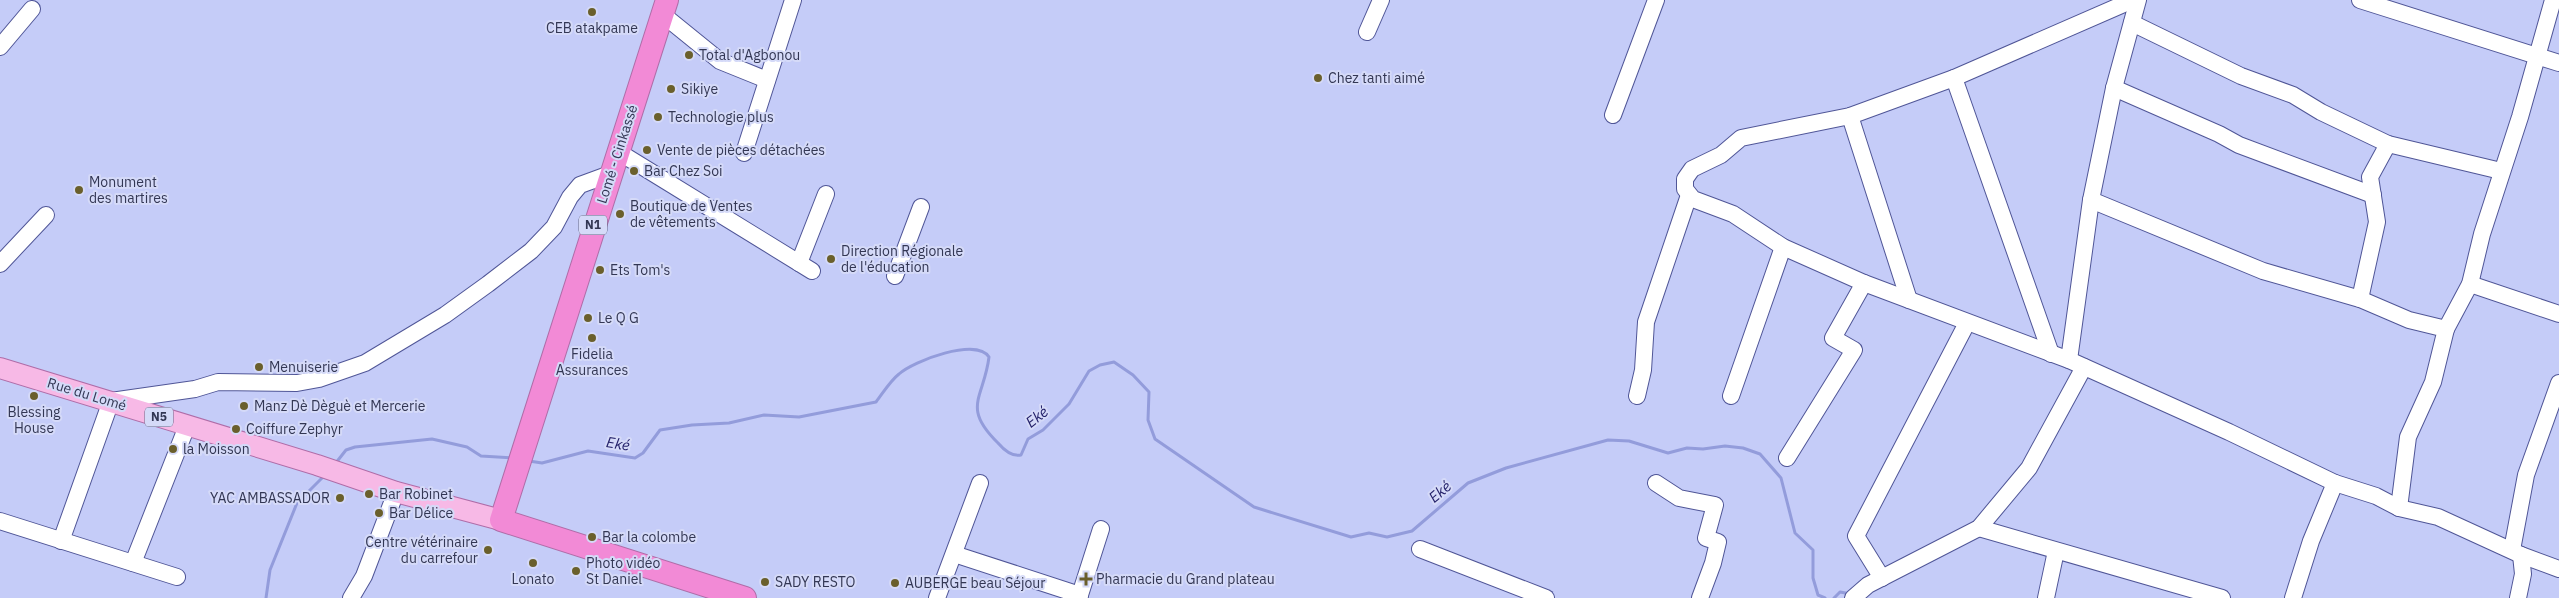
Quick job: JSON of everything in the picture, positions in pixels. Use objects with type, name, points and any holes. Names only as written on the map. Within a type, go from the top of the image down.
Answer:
[{"type":"highway","name":"Lomé - Cinkassé","points":[[500,520],[664,7]]},
{"type":"highway","points":[[500,520],[745,598]]},
{"type":"main road","name":"Rue du Lomé","points":[[0,368],[346,474],[396,492]]},
{"type":"main road","name":"N5","points":[[396,492],[500,520]]},
{"type":"street","points":[[744,153],[793,0]]},
{"type":"street","points":[[1366,32],[1381,0]]},
{"type":"street","points":[[1613,115],[1656,0]]},
{"type":"street","points":[[2133,0],[1954,78],[1850,116],[1741,138],[1721,154],[1692,169],[1685,179],[1684,190],[1693,199],[1733,214],[1783,246],[1864,283],[2076,364],[2229,432],[2334,483],[2376,496],[2399,508],[2438,517],[2559,569]]},
{"type":"street","points":[[1854,598],[1875,582],[1979,528],[2029,468],[2076,364],[2091,200],[2114,88],[2138,0]]},
{"type":"street","points":[[2360,0],[2559,63]]},
{"type":"street","points":[[2399,508],[2401,474],[2408,437],[2433,382],[2446,329],[2470,284],[2482,234],[2538,55],[2553,0]]},
{"type":"street","points":[[664,7],[720,61],[767,80]]},
{"type":"street","points":[[0,46],[32,9]]},
{"type":"street","points":[[2132,23],[2241,76],[2293,95],[2322,112],[2388,144],[2502,171]]},
{"type":"street","points":[[1954,78],[2051,354]]},
{"type":"street","points":[[2114,88],[2219,134],[2239,145],[2373,195]]},
{"type":"street","points":[[1850,116],[1909,300]]},
{"type":"street","points":[[2360,299],[2376,222],[2370,177],[2388,144]]},
{"type":"street","points":[[617,152],[806,267],[826,194]]},
{"type":"street","points":[[61,541],[111,401],[195,389],[218,382],[297,383],[319,379],[365,363],[445,316],[531,251],[554,227],[570,197],[580,185],[610,174]]},
{"type":"street","points":[[1636,396],[1643,370],[1646,322],[1688,198]]},
{"type":"street","points":[[2091,200],[2263,271],[2360,299],[2409,320],[2446,329]]},
{"type":"street","points":[[895,276],[921,207]]},
{"type":"street","points":[[0,264],[46,215]]},
{"type":"street","points":[[1731,396],[1783,246]]},
{"type":"street","points":[[1787,458],[1854,350],[1833,338],[1864,283]]},
{"type":"street","points":[[2470,284],[2559,314]]},
{"type":"street","points":[[1875,582],[1856,536],[1967,323]]},
{"type":"street","points":[[2518,598],[2522,574],[2516,552],[2526,475],[2559,383]]},
{"type":"street","points":[[133,563],[187,426]]},
{"type":"street","points":[[937,598],[980,483]]},
{"type":"street","points":[[1656,483],[1679,498],[1715,505],[1706,538],[1718,542],[1713,563],[1700,598]]},
{"type":"street","points":[[2293,598],[2311,541],[2334,483]]},
{"type":"street","points":[[351,598],[364,576],[396,492]]},
{"type":"street","points":[[0,522],[177,577]]},
{"type":"street","points":[[1979,528],[2056,551],[2167,591],[2222,598]]},
{"type":"street","points":[[954,554],[1080,596],[1101,529]]},
{"type":"street","points":[[1420,549],[1546,598]]},
{"type":"street","points":[[2046,598],[2056,551]]},
{"type":"waterway","name":"Eké","points":[[529,461],[542,463],[588,451],[635,458],[643,453],[660,430],[692,425],[729,423],[764,415],[799,417],[876,402],[893,380],[906,369],[945,353],[972,349],[982,351],[989,357],[978,402],[980,420],[987,431],[1003,448],[1011,454],[1021,455],[1028,439],[1043,430],[1069,404],[1089,371],[1100,365],[1114,362],[1133,375],[1149,392],[1148,420],[1155,439],[1254,507],[1351,537],[1369,533],[1387,537],[1412,531],[1468,483],[1506,468],[1608,440],[1629,441],[1668,453],[1687,448],[1703,449],[1725,446],[1743,448],[1760,454],[1781,478],[1795,533],[1813,550],[1813,578],[1818,595],[1825,598]]},
{"type":"waterway","name":"Eké","points":[[335,464],[346,450],[355,447],[432,439],[467,447],[481,456],[513,458]]},
{"type":"waterway","name":"Eké","points":[[266,598],[270,570],[297,503],[324,476]]},
{"type":"waterway","name":"Eké","points":[[1834,598],[1840,592],[1851,594]]},
{"type":"place","name":"CEB atakpame","points":[[592,12]]},
{"type":"place","name":"Total d'Agbonou","points":[[689,55]]},
{"type":"place","name":"Chez tanti aimé","points":[[1318,78]]},
{"type":"place","name":"Sikiye","points":[[671,89]]},
{"type":"place","name":"Technologie plus","points":[[658,117]]},
{"type":"place","name":"Vente de pièces détachées","points":[[647,150]]},
{"type":"place","name":"Bar Chez Soi","points":[[634,171]]},
{"type":"place","name":"Monument des martires","points":[[79,190]]},
{"type":"place","name":"Boutique de Ventes de vêtements","points":[[620,214]]},
{"type":"place","name":"Direction Régionale de l'éducation","points":[[831,259]]},
{"type":"place","name":"Ets Tom's","points":[[600,270]]},
{"type":"place","name":"Le Q G","points":[[588,318]]},
{"type":"place","name":"Fidelia Assurances","points":[[592,338]]},
{"type":"place","name":"Menuiserie","points":[[259,367]]},
{"type":"place","name":"Blessing House","points":[[34,396]]},
{"type":"place","name":"Manz Dè Dèguè et Mercerie","points":[[244,406]]},
{"type":"place","name":"Coiffure Zephyr","points":[[236,429]]},
{"type":"place","name":"la Moisson","points":[[173,449]]},
{"type":"place","name":"Bar Robinet","points":[[369,494]]},
{"type":"place","name":"YAC AMBASSADOR","points":[[340,498]]},
{"type":"place","name":"Bar Délice","points":[[379,513]]},
{"type":"place","name":"Bar la colombe","points":[[592,537]]},
{"type":"place","name":"Centre vétérinaire du carrefour","points":[[488,550]]},
{"type":"place","name":"Lonato","points":[[533,563]]},
{"type":"place","name":"Photo vidéo St Daniel","points":[[576,571]]},
{"type":"place","name":"Pharmacie du Grand plateau","points":[[1086,579]]},
{"type":"place","name":"SADY RESTO","points":[[765,582]]},
{"type":"place","name":"AUBERGE beau Séjour","points":[[895,583]]}]
